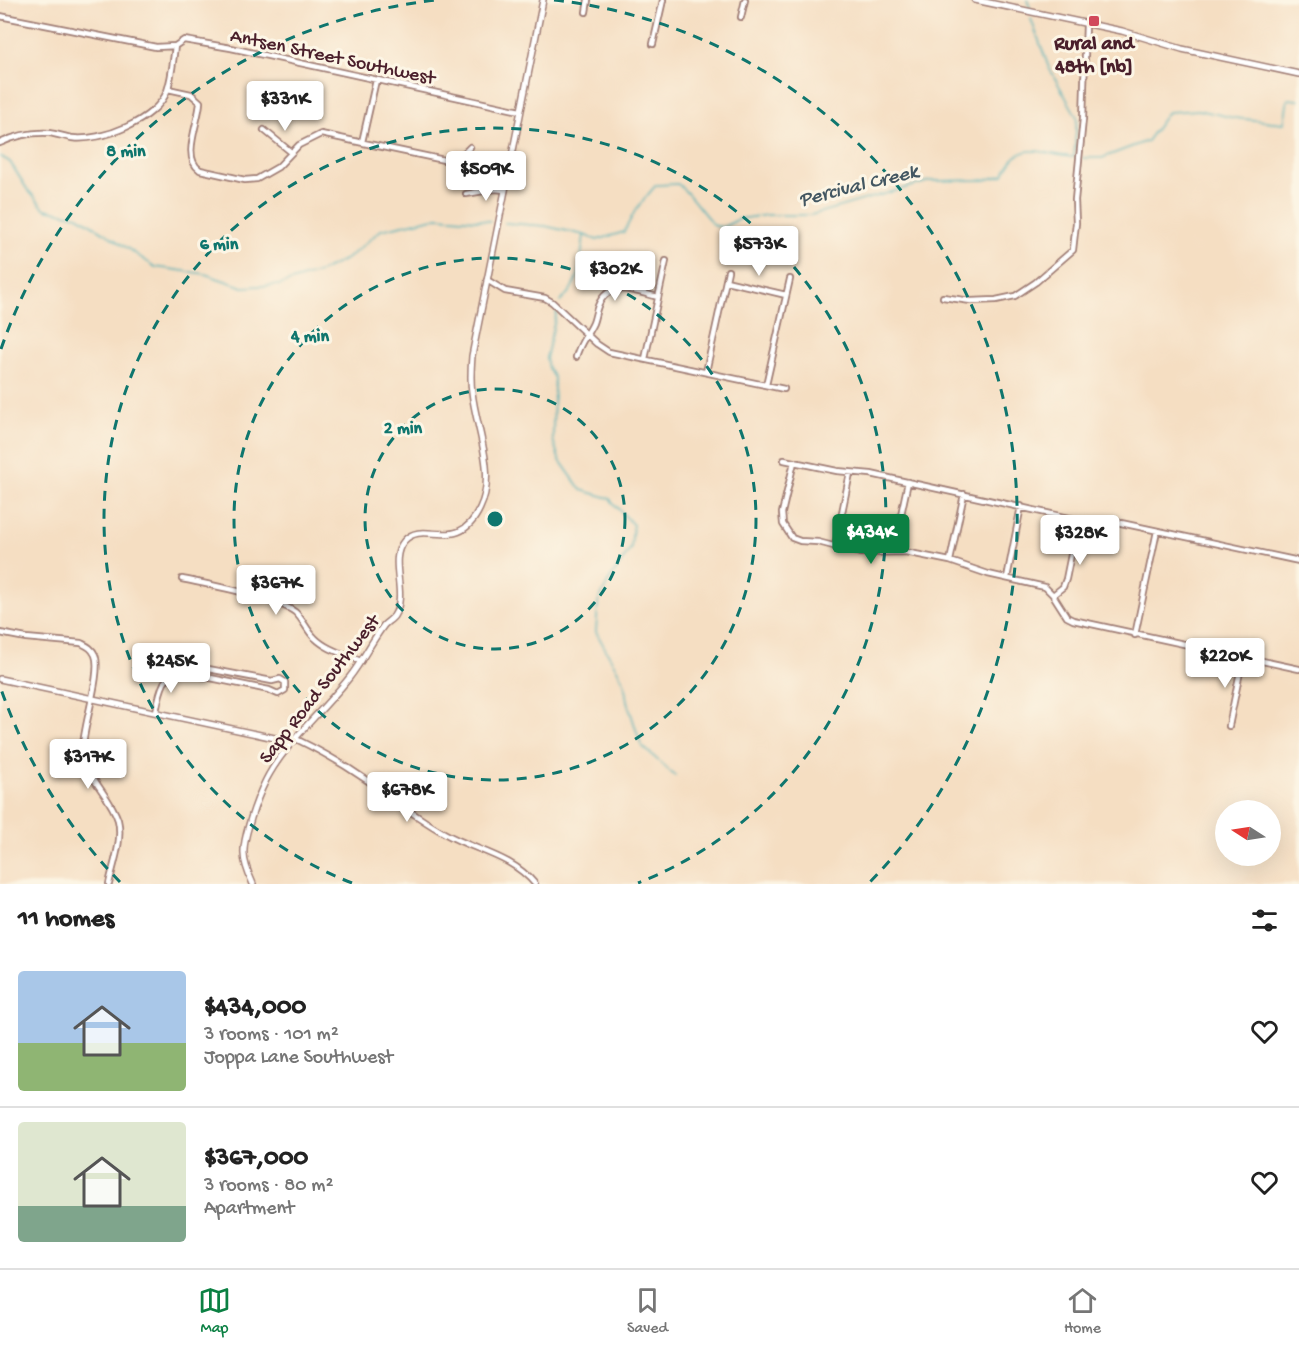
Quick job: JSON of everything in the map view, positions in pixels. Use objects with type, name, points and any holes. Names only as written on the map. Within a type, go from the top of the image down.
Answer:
[{"type":"street","name":"Sapp Road Southwest","points":[[253,884],[244,853],[246,836],[266,778],[296,739],[350,677],[385,624],[394,616],[400,589],[399,550],[404,541],[413,534],[451,534],[466,530],[486,494],[487,477],[478,417],[472,394],[472,356],[543,0]]},
{"type":"street","points":[[586,12],[588,0]]},
{"type":"street","points":[[653,44],[663,0]]},
{"type":"street","points":[[741,17],[745,0]]},
{"type":"street","points":[[975,0],[1122,31],[1182,49],[1299,74]]},
{"type":"street","name":"Antsen Street Southwest","points":[[0,16],[156,47],[175,46],[184,40],[520,111]]},
{"type":"street","points":[[943,297],[971,301],[996,300],[1015,296],[1036,282],[1073,250],[1083,118],[1086,24]]},
{"type":"street","points":[[0,143],[25,135],[50,134],[85,138],[116,131],[149,114],[163,100],[168,89],[175,46]]},
{"type":"street","points":[[362,142],[376,80]]},
{"type":"street","points":[[168,89],[191,94],[200,102],[190,154],[194,166],[200,170],[245,180],[257,178],[278,167],[299,145],[321,134],[444,160],[463,154],[470,147]]},
{"type":"street","points":[[264,130],[291,152]]},
{"type":"street","points":[[466,194],[495,189],[505,190]]},
{"type":"street","points":[[645,359],[666,261]]},
{"type":"street","points":[[706,372],[728,271]]},
{"type":"street","points":[[766,385],[790,279]]},
{"type":"street","points":[[487,280],[505,291],[548,299],[597,344],[609,352],[784,389]]},
{"type":"street","points":[[726,281],[786,294]]},
{"type":"street","points":[[576,357],[599,302],[606,294],[614,290],[625,289],[658,297]]},
{"type":"street","points":[[784,460],[850,473],[871,474],[1078,520],[1107,520],[1299,561]]},
{"type":"street","points":[[794,462],[782,513],[786,531],[792,538],[818,542],[860,554],[905,552],[950,561],[988,574],[1045,588],[1053,595],[1067,616],[1073,620],[1299,669]]},
{"type":"street","points":[[835,547],[850,473]]},
{"type":"street","points":[[893,552],[908,482]]},
{"type":"street","points":[[950,561],[964,494]]},
{"type":"street","points":[[1006,578],[1021,506]]},
{"type":"street","points":[[1053,595],[1063,587],[1078,520]]},
{"type":"street","points":[[1135,635],[1157,531]]},
{"type":"street","points":[[182,579],[275,603],[295,613],[317,641],[361,661]]},
{"type":"street","points":[[0,633],[26,638],[74,642],[88,646],[95,656],[97,665],[83,742],[83,756],[115,812],[119,827],[109,884]]},
{"type":"street","points":[[1229,726],[1243,657]]},
{"type":"street","points":[[156,712],[163,681],[179,668],[192,665],[272,681],[280,680],[285,682],[286,687],[278,694],[269,690],[186,673],[179,668]]},
{"type":"street","points":[[0,680],[284,740],[296,739],[366,779],[445,834],[519,867],[535,884]]},
{"type":"waterway","points":[[1027,0],[1030,8]]},
{"type":"waterway","name":"Percival Creek","points":[[505,223],[545,226],[597,240],[624,232],[636,209],[656,185],[678,184],[715,226],[723,227],[739,219],[767,215],[811,215],[930,181],[985,180],[1004,175],[1010,163],[1025,152],[1043,152],[1074,157],[1077,117],[1049,68],[1031,19]]},
{"type":"waterway","name":"Percival Creek","points":[[1083,158],[1102,158],[1147,141],[1168,112],[1199,110],[1234,118],[1284,123],[1288,99],[1299,100]]},
{"type":"waterway","name":"Percival Creek","points":[[0,156],[10,162],[27,189],[45,209],[78,216],[155,267],[205,274],[243,287],[279,285],[320,272],[348,258],[381,230],[438,217],[490,221]]},
{"type":"waterway","points":[[560,302],[570,291],[579,274],[584,235]]},
{"type":"waterway","points":[[557,311],[546,358],[548,368],[554,378],[553,440],[559,459],[581,490],[609,498],[633,525],[631,548],[608,582],[598,602],[596,632],[624,682],[627,701],[641,745],[675,776]]},
{"type":"place","name":"Rural and 48th [nb]","points":[[1094,21]]}]
